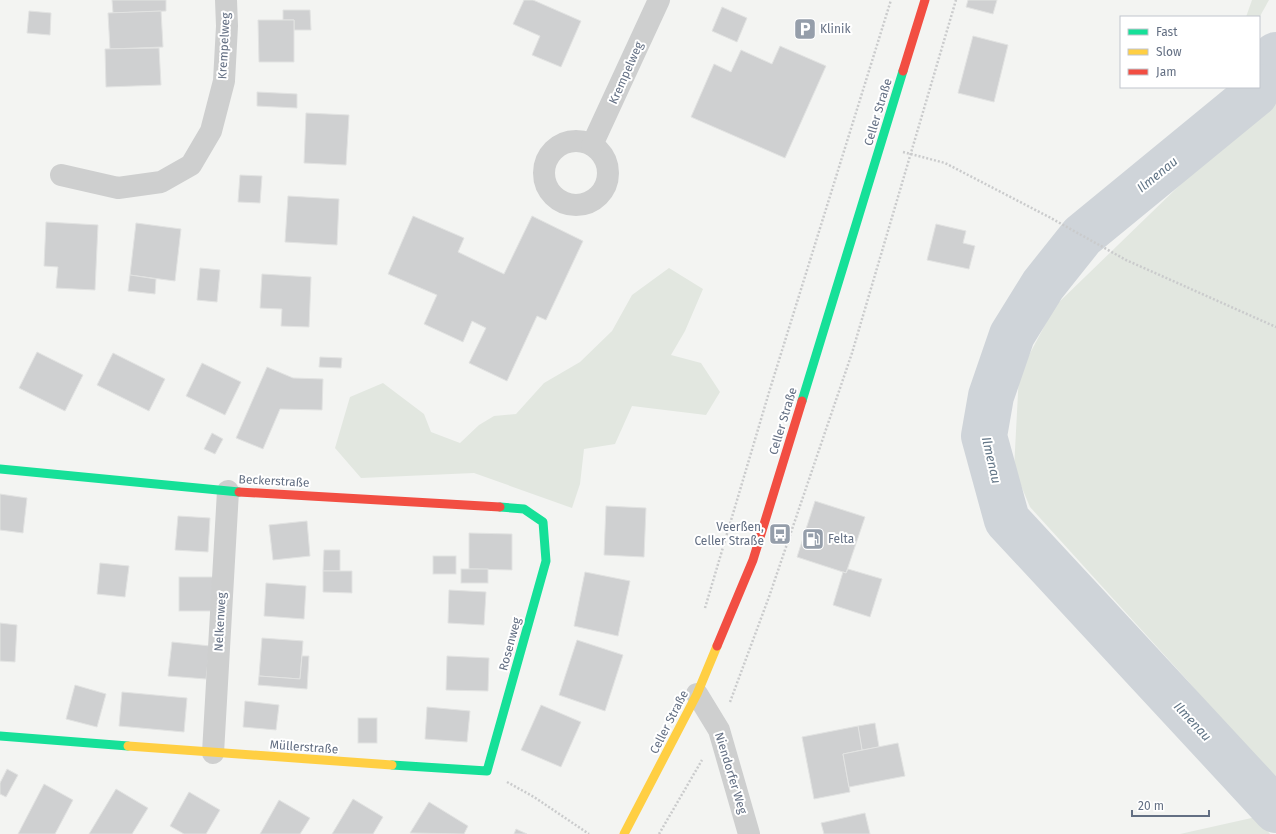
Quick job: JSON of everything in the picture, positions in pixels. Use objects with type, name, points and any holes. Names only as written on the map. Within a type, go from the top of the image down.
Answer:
[{"type":"street","name":"Krempelweg","points":[[61,175],[118,188],[161,182],[191,165],[211,131],[224,81],[227,26],[226,0]]},
{"type":"street","name":"Krempelweg","points":[[592,145],[659,0]]},
{"type":"street","name":"Celler Straße","points":[[624,834],[697,694],[753,560],[925,0]]},
{"type":"street","name":"Beckerstraße","points":[[0,469],[228,491],[469,504],[516,508],[524,509],[543,522]]},
{"type":"street","name":"Nelkenweg","points":[[213,753],[228,491]]},
{"type":"street","name":"Rosenweg","points":[[487,771],[546,561],[543,522]]},
{"type":"street","name":"Niendorfer Weg","points":[[697,694],[719,730],[749,834]]},
{"type":"street","name":"Müllerstraße","points":[[0,736],[213,753],[487,771]]},
{"type":"path","points":[[704,610],[774,374],[891,0]]},
{"type":"path","points":[[659,834],[719,730],[770,594],[847,368],[956,0]]},
{"type":"path","points":[[911,154],[945,162],[1126,260],[1276,328]]},
{"type":"path","points":[[487,771],[534,797],[589,834]]},
{"type":"shaded area","points":[[1252,0],[1269,0],[1260,16],[1246,16]]},
{"type":"shaded area","points":[[1276,92],[1276,783],[1187,680],[1030,507],[1014,469],[1019,374],[1055,306]]},
{"type":"shaded area","points":[[669,268],[703,289],[685,331],[671,355],[701,363],[720,392],[706,415],[632,406],[615,444],[584,449],[580,484],[572,508],[474,473],[361,478],[335,448],[350,397],[383,383],[424,414],[431,432],[460,443],[479,425],[494,416],[516,414],[544,383],[580,362],[612,331],[632,295]]},
{"type":"shaded area","points":[[1256,817],[1270,834],[1180,834]]},
{"type":"building","points":[[112,0],[166,0],[166,11],[113,13]]},
{"type":"building","points":[[524,0],[533,0],[581,21],[561,67],[532,55],[540,36],[513,24]]},
{"type":"building","points":[[968,0],[997,0],[993,14],[966,7]]},
{"type":"building","points":[[722,7],[747,18],[737,42],[712,31]]},
{"type":"building","points":[[283,10],[310,10],[311,30],[294,30],[294,20],[283,20]]},
{"type":"building","points":[[29,11],[51,13],[50,35],[27,33]]},
{"type":"building","points":[[161,11],[163,47],[110,49],[108,13]]},
{"type":"building","points":[[258,20],[294,20],[294,62],[259,62]]},
{"type":"building","points":[[973,36],[1008,45],[994,102],[958,93]]},
{"type":"building","points":[[780,46],[826,66],[785,158],[691,117],[714,64],[731,72],[741,50],[772,64]]},
{"type":"building","points":[[159,48],[161,85],[106,87],[105,49]]},
{"type":"building","points":[[257,92],[297,94],[297,108],[257,106]]},
{"type":"building","points":[[306,113],[349,115],[346,165],[304,163]]},
{"type":"building","points":[[240,175],[262,176],[260,203],[238,202]]},
{"type":"building","points":[[288,196],[339,199],[337,245],[285,242]]},
{"type":"building","points":[[413,216],[464,238],[458,252],[504,274],[532,216],[583,241],[546,320],[537,316],[507,381],[469,363],[486,328],[472,321],[463,342],[424,324],[437,295],[388,274]]},
{"type":"building","points":[[46,222],[98,225],[95,290],[56,288],[58,267],[44,266]]},
{"type":"building","points":[[136,223],[181,229],[175,281],[130,275]]},
{"type":"building","points":[[936,224],[966,231],[963,243],[975,246],[969,269],[927,260]]},
{"type":"building","points":[[200,268],[220,270],[217,302],[197,300]]},
{"type":"building","points":[[262,274],[311,277],[309,327],[281,326],[282,309],[260,308]]},
{"type":"building","points":[[130,275],[156,279],[155,294],[128,291]]},
{"type":"building","points":[[37,352],[83,375],[65,411],[19,388]]},
{"type":"building","points":[[113,353],[165,379],[149,411],[97,385]]},
{"type":"building","points":[[320,357],[342,358],[341,368],[319,367]]},
{"type":"building","points":[[202,363],[241,382],[225,415],[186,396]]},
{"type":"building","points":[[267,367],[293,378],[323,379],[322,410],[280,409],[263,449],[236,438]]},
{"type":"building","points":[[212,433],[223,439],[215,454],[204,449]]},
{"type":"building","points":[[0,494],[27,498],[23,533],[0,530]]},
{"type":"building","points":[[815,501],[865,517],[846,573],[797,557]]},
{"type":"building","points":[[606,506],[646,508],[644,557],[604,555]]},
{"type":"building","points":[[178,516],[210,518],[208,552],[175,550]]},
{"type":"building","points":[[307,521],[310,556],[273,560],[269,525]]},
{"type":"building","points":[[469,533],[512,534],[512,570],[469,569]]},
{"type":"building","points":[[324,550],[340,550],[340,571],[323,571]]},
{"type":"building","points":[[433,556],[456,556],[456,574],[433,574]]},
{"type":"building","points":[[100,563],[129,566],[125,597],[97,594]]},
{"type":"building","points":[[461,569],[488,569],[488,583],[461,583]]},
{"type":"building","points":[[848,569],[882,579],[870,617],[833,605],[843,572],[846,573]]},
{"type":"building","points":[[323,571],[352,571],[352,593],[323,592]]},
{"type":"building","points":[[585,572],[630,581],[618,636],[574,626]]},
{"type":"building","points":[[179,577],[215,577],[215,611],[179,611]]},
{"type":"building","points":[[266,583],[306,586],[304,619],[264,616]]},
{"type":"building","points":[[449,590],[486,592],[484,625],[448,623]]},
{"type":"building","points":[[0,623],[17,625],[15,662],[0,661]]},
{"type":"building","points":[[262,638],[303,641],[300,679],[259,676]]},
{"type":"building","points":[[577,640],[623,655],[605,711],[559,695]]},
{"type":"building","points":[[172,642],[210,646],[206,679],[168,676]]},
{"type":"building","points":[[302,656],[309,656],[307,689],[258,685],[259,676],[300,679]]},
{"type":"building","points":[[447,656],[489,658],[488,691],[446,690]]},
{"type":"building","points":[[75,685],[106,694],[97,727],[66,719]]},
{"type":"building","points":[[122,692],[187,698],[184,732],[119,726]]},
{"type":"building","points":[[245,701],[279,705],[276,730],[243,727]]},
{"type":"building","points":[[541,705],[581,722],[561,767],[521,750]]},
{"type":"building","points":[[427,707],[470,711],[467,742],[425,739]]},
{"type":"building","points":[[358,718],[377,718],[377,743],[358,743]]},
{"type":"building","points":[[875,723],[879,747],[862,750],[858,726]]},
{"type":"building","points":[[858,726],[862,750],[843,754],[850,792],[814,799],[802,737]]},
{"type":"building","points":[[898,743],[905,776],[849,787],[843,754]]},
{"type":"building","points":[[7,769],[18,775],[6,797],[0,794],[0,783]]},
{"type":"building","points":[[44,784],[73,800],[55,834],[18,834]]},
{"type":"building","points":[[116,789],[148,808],[132,834],[89,834]]},
{"type":"building","points":[[189,792],[220,810],[206,834],[184,834],[170,826]]},
{"type":"building","points":[[353,799],[383,817],[373,834],[332,834]]},
{"type":"building","points":[[279,800],[310,818],[300,834],[260,834]]},
{"type":"building","points":[[429,802],[468,826],[464,834],[410,833]]},
{"type":"building","points":[[865,813],[870,834],[824,834],[821,823]]},
{"type":"building","points":[[516,829],[527,834],[514,834]]},
{"type":"waterway","name":"Ilmenau","points":[[1260,84],[1276,55]]},
{"type":"waterway","name":"Ilmenau","points":[[1258,88],[1255,94],[1082,236],[1043,285],[1012,335],[991,396],[984,436],[1007,520],[1276,810]]},
{"type":"traffic: fast","points":[[802,401],[903,71]]},
{"type":"traffic: fast","points":[[0,469],[239,492]]},
{"type":"traffic: fast","points":[[392,765],[487,771],[546,561],[543,522],[524,509],[500,507]]},
{"type":"traffic: fast","points":[[0,736],[128,746]]},
{"type":"traffic: slow","points":[[624,834],[697,694],[717,646]]},
{"type":"traffic: slow","points":[[128,746],[392,765]]},
{"type":"traffic: jam","points":[[903,71],[925,0]]},
{"type":"traffic: jam","points":[[717,646],[753,560],[802,401]]},
{"type":"traffic: jam","points":[[239,492],[500,507]]},
{"type":"place","name":"Klinik","points":[[805,29]]},
{"type":"place","name":"Veerßen, Celler Straße","points":[[780,534]]},
{"type":"place","name":"Felta","points":[[813,539]]}]
